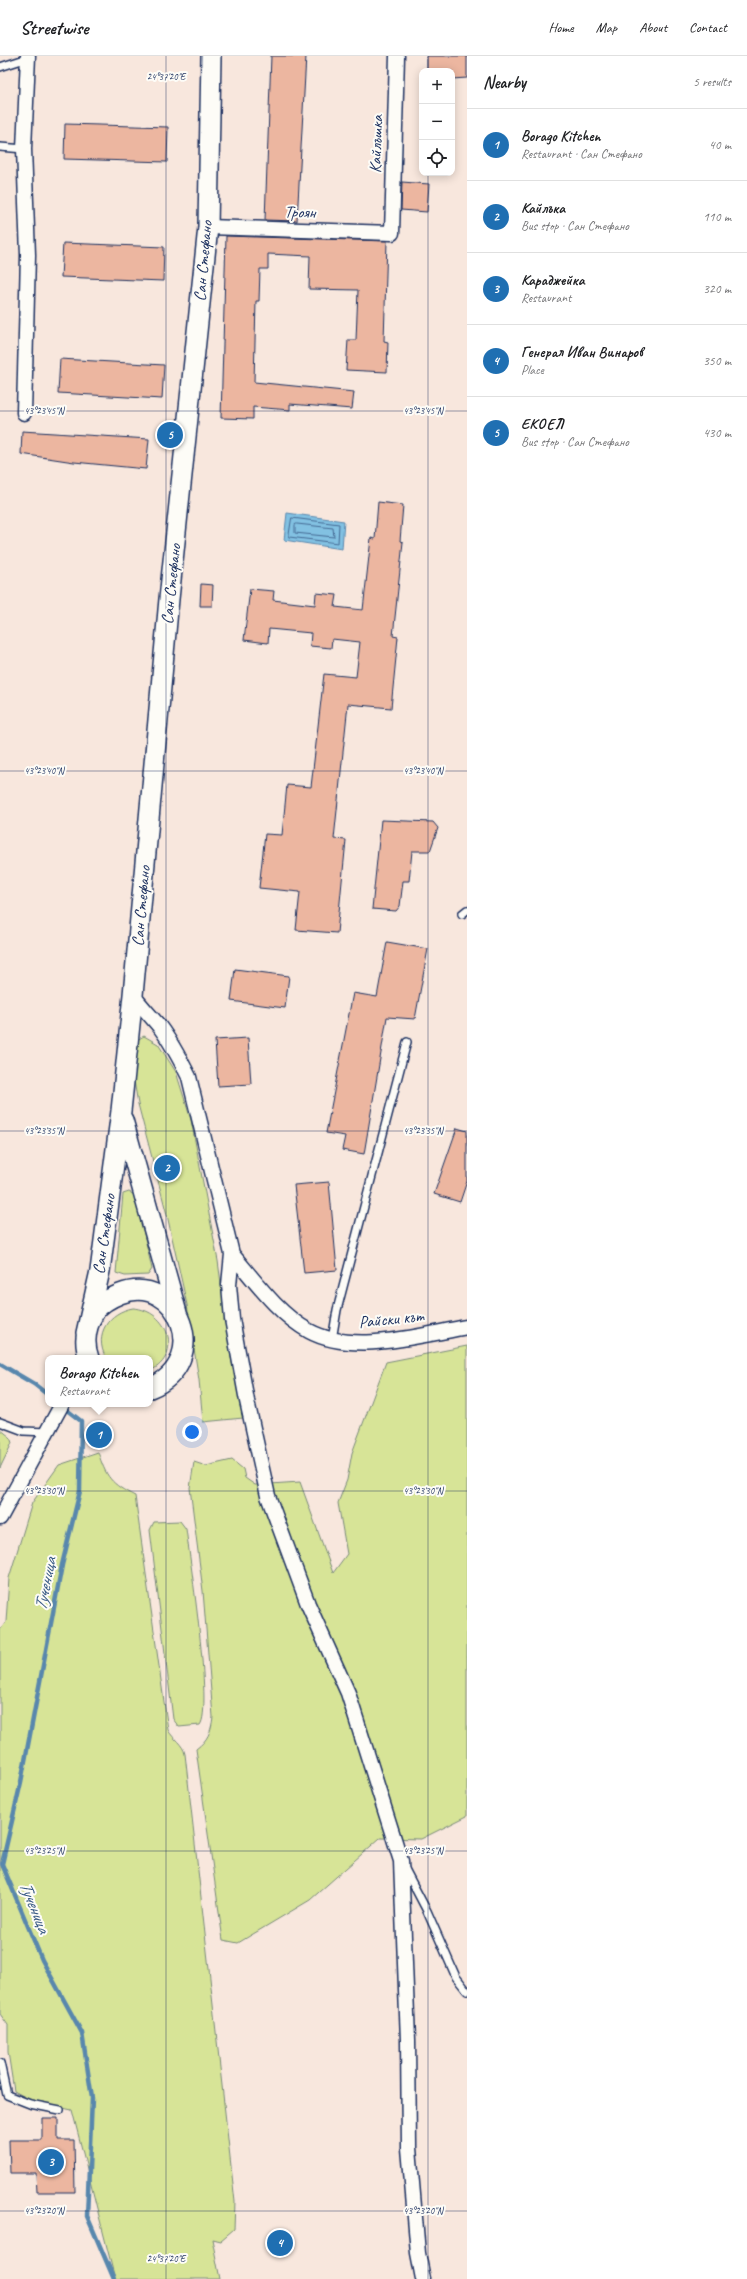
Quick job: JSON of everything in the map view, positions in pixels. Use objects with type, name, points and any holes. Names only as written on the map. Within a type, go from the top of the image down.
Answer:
[{"type":"street","name":"Сан Стефано","points":[[86,1333],[100,1272],[121,1111],[133,995],[169,599],[208,227],[211,56]]},
{"type":"street","name":"Кайлъшка","points":[[392,233],[397,56]]},
{"type":"street","points":[[24,413],[28,255],[24,149],[28,57]]},
{"type":"street","name":"Троян","points":[[208,227],[392,233]]},
{"type":"street","points":[[133,995],[174,1049],[189,1077],[232,1254],[229,1285],[232,1319],[247,1401],[268,1496],[308,1604],[348,1693],[401,1861],[408,2040],[409,2148],[418,2253],[423,2279]]},
{"type":"street","name":"Сан Стефано","points":[[121,1111],[177,1313],[184,1332],[184,1352],[179,1364],[171,1375],[160,1384],[153,1387]]},
{"type":"street","name":"Райски кът","points":[[232,1254],[270,1298],[291,1318],[309,1331],[332,1340],[374,1342],[467,1327]]},
{"type":"street","points":[[88,1355],[85,1342],[90,1319],[99,1306],[110,1297],[124,1292],[139,1291],[154,1294],[167,1302],[177,1313]]},
{"type":"street","points":[[0,1518],[59,1409]]},
{"type":"lane","points":[[0,67],[28,57]]},
{"type":"lane","points":[[0,147],[24,149]]},
{"type":"lane","points":[[332,1340],[337,1310],[406,1042]]},
{"type":"lane","points":[[0,1422],[24,1431],[47,1432]]},
{"type":"lane","points":[[401,1861],[427,1911],[456,1977],[467,1991]]},
{"type":"lane","points":[[0,2063],[7,2095],[30,2104],[60,2110]]},
{"type":"green space","points":[[144,1036],[158,1044],[176,1072],[191,1120],[218,1261],[230,1352],[243,1418],[203,1422],[199,1380],[187,1305],[167,1215],[138,1104],[134,1081],[135,1041]]},
{"type":"green space","points":[[129,1192],[135,1195],[152,1269],[148,1275],[125,1276],[116,1273],[123,1194]]},
{"type":"green space","points":[[133,1308],[145,1311],[155,1316],[163,1325],[167,1334],[169,1345],[167,1355],[160,1364],[153,1369],[153,1355],[105,1355],[101,1341],[106,1326],[110,1319],[124,1310]]},
{"type":"green space","points":[[467,1346],[467,1816],[421,1839],[380,1838],[310,1900],[238,1943],[223,1940],[196,1749],[208,1735],[213,1717],[203,1591],[190,1488],[194,1462],[206,1466],[232,1460],[243,1469],[245,1478],[255,1485],[300,1482],[333,1573],[347,1554],[338,1503],[347,1480],[352,1453],[386,1362]]},
{"type":"green space","points":[[0,1429],[10,1437],[12,1443],[0,1468]]},
{"type":"green space","points":[[98,1452],[110,1479],[120,1488],[135,1496],[168,1730],[182,1747],[185,1754],[235,2202],[234,2229],[220,2241],[212,2239],[220,2279],[115,2279],[72,2110],[34,2102],[14,2091],[8,2052],[8,2025],[0,2014],[0,1630],[6,1622],[9,1578],[32,1503],[59,1465]]},
{"type":"green space","points":[[180,1521],[186,1529],[196,1600],[204,1692],[203,1713],[200,1725],[179,1727],[173,1719],[150,1530],[154,1522]]},
{"type":"water","points":[[287,513],[344,521],[342,549],[284,540]]},
{"type":"building","points":[[271,56],[306,56],[297,221],[265,220]]},
{"type":"building","points":[[427,56],[467,56],[467,78],[455,79],[455,68],[427,68]]},
{"type":"building","points":[[65,124],[168,127],[167,162],[64,159]]},
{"type":"building","points":[[402,182],[429,184],[427,212],[401,210]]},
{"type":"building","points":[[226,236],[387,241],[384,341],[388,342],[387,372],[346,370],[348,340],[356,340],[358,290],[309,289],[310,256],[268,254],[268,269],[260,269],[259,301],[256,301],[254,382],[354,392],[352,409],[290,404],[290,410],[253,407],[253,419],[221,418]]},
{"type":"building","points":[[63,243],[164,247],[163,281],[61,277]]},
{"type":"building","points":[[60,359],[164,365],[162,399],[58,393]]},
{"type":"building","points":[[22,431],[149,439],[146,469],[74,462],[21,454]]},
{"type":"building","points":[[378,502],[403,505],[400,541],[403,542],[393,636],[398,637],[391,708],[348,704],[334,839],[346,840],[337,933],[296,930],[300,892],[259,888],[265,834],[282,835],[287,785],[311,787],[324,674],[356,677],[360,642],[332,639],[331,648],[310,646],[311,633],[269,629],[268,643],[244,640],[250,589],[274,591],[273,600],[315,605],[316,593],[337,595],[335,607],[363,610],[371,538],[375,539]]},
{"type":"building","points":[[201,584],[213,585],[212,606],[200,606]]},
{"type":"building","points":[[381,820],[433,822],[438,828],[430,851],[412,851],[409,881],[403,881],[400,906],[396,911],[372,909]]},
{"type":"building","points":[[387,942],[428,949],[415,1019],[387,1017],[364,1154],[342,1150],[345,1136],[326,1133],[353,993],[377,997]]},
{"type":"building","points":[[235,969],[289,976],[285,1008],[231,1001]]},
{"type":"building","points":[[248,1038],[251,1084],[218,1086],[215,1040]]},
{"type":"building","points":[[457,1128],[467,1131],[467,1181],[460,1202],[434,1194]]},
{"type":"building","points":[[329,1182],[337,1270],[304,1273],[294,1185]]},
{"type":"building","points":[[42,2118],[58,2118],[58,2140],[74,2140],[75,2192],[37,2192],[36,2173],[10,2173],[9,2140],[42,2140]]},
{"type":"waterway","name":"Тученица","points":[[0,1364],[34,1384],[45,1393]]},
{"type":"waterway","name":"Тученица","points":[[63,1407],[81,1421],[80,1491],[62,1565],[21,1782],[2,1864],[42,1960],[82,2033],[92,2098],[87,2216],[114,2279]]},
{"type":"place","name":"ЕКОЕЛ","points":[[170,435]]},
{"type":"place","name":"Кайлъка","points":[[167,1168]]},
{"type":"place","name":"Borago Kitchen","points":[[99,1435]]},
{"type":"place","name":"Караджейка","points":[[51,2162]]},
{"type":"place","name":"Генерал Иван Винаров","points":[[280,2243]]}]
